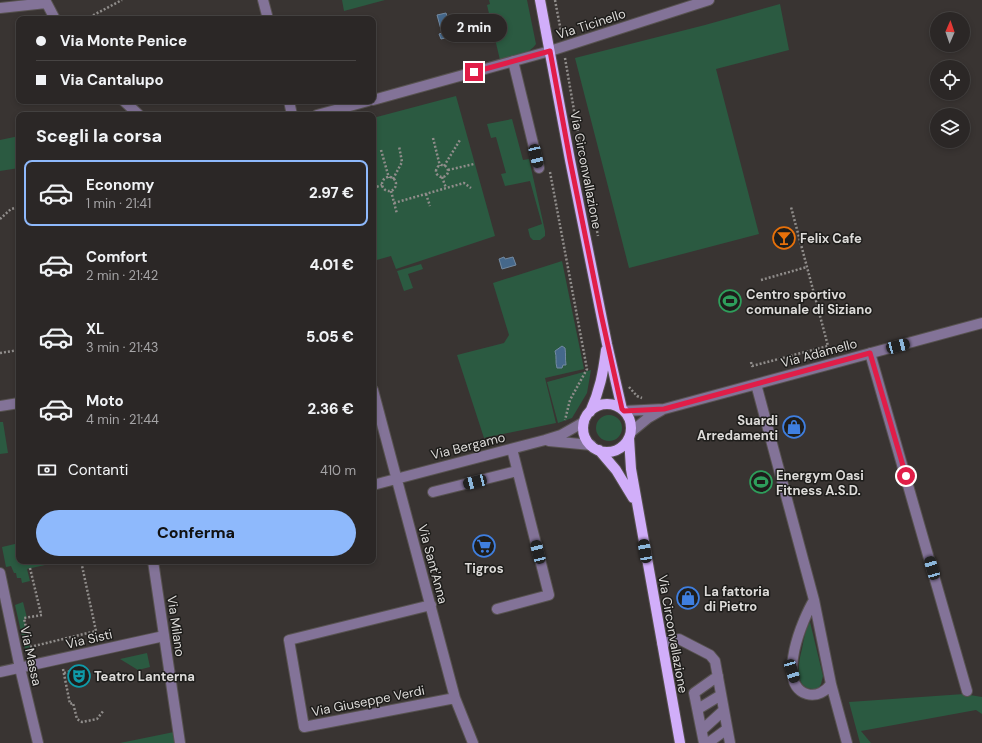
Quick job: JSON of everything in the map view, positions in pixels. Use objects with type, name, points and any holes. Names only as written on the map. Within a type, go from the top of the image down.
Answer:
[{"type":"main road","name":"Via Circonvallazione","points":[[540,0],[607,344],[623,410]]},
{"type":"main road","points":[[607,344],[603,376],[598,395],[587,417],[584,434],[623,481],[637,505]]},
{"type":"main road","points":[[587,417],[596,407],[605,404],[614,405],[623,410],[631,425],[630,435],[625,444],[620,448],[606,452],[595,448]]},
{"type":"main road","name":"Via Circonvallazione","points":[[630,435],[631,469],[680,743]]},
{"type":"street","points":[[263,0],[267,16]]},
{"type":"street","name":"Via Ticinello","points":[[376,99],[550,51],[709,0]]},
{"type":"street","points":[[0,8],[45,1],[53,16]]},
{"type":"street","points":[[513,61],[539,168]]},
{"type":"street","points":[[127,104],[136,112]]},
{"type":"street","points":[[328,112],[357,104]]},
{"type":"street","name":"Via Adamello","points":[[664,409],[982,323]]},
{"type":"street","points":[[870,353],[967,691]]},
{"type":"street","points":[[756,384],[814,600],[831,684],[847,743]]},
{"type":"street","name":"Via Sant'Anna","points":[[376,402],[455,698],[473,743]]},
{"type":"street","points":[[0,406],[16,403]]},
{"type":"street","points":[[623,410],[664,409]]},
{"type":"street","points":[[630,435],[648,418],[664,409]]},
{"type":"street","name":"Via Bergamo","points":[[376,483],[561,435],[587,417]]},
{"type":"street","name":"Via Bergamo","points":[[545,440],[595,448]]},
{"type":"street","points":[[497,609],[549,595],[512,449]]},
{"type":"street","points":[[433,492],[517,471]]},
{"type":"street","name":"Via Milano","points":[[153,564],[180,743]]},
{"type":"street","name":"Via Massa","points":[[0,574],[38,743]]},
{"type":"street","points":[[814,600],[805,614],[799,633],[793,657],[792,671],[796,686],[802,692],[809,695],[823,692],[831,684]]},
{"type":"street","name":"Via Giuseppe Verdi","points":[[431,604],[289,640],[304,727],[455,698]]},
{"type":"street","name":"Via Sisti","points":[[0,672],[164,636]]},
{"type":"street","points":[[662,643],[679,639],[710,655],[715,661],[730,743]]},
{"type":"street","points":[[704,743],[694,693],[718,676]]},
{"type":"street","points":[[698,710],[721,695]]},
{"type":"street","points":[[702,730],[724,710]]},
{"type":"street","points":[[708,743],[727,729]]},
{"type":"path","points":[[92,16],[122,0]]},
{"type":"path","points":[[555,0],[576,122],[599,238]]},
{"type":"path","points":[[433,138],[440,166]]},
{"type":"path","points":[[444,166],[460,140]]},
{"type":"path","points":[[393,179],[402,162],[398,146]]},
{"type":"path","points":[[381,150],[389,178]]},
{"type":"path","points":[[442,177],[447,174],[448,170],[474,164]]},
{"type":"path","points":[[440,166],[444,166],[448,170]]},
{"type":"path","points":[[440,166],[437,168],[436,172],[437,176],[442,177]]},
{"type":"path","points":[[549,166],[587,369],[570,400],[563,425]]},
{"type":"path","points":[[442,177],[446,188]]},
{"type":"path","points":[[376,187],[382,185],[383,181],[389,178],[393,179],[396,184],[395,189],[391,191],[386,191],[382,185]]},
{"type":"path","points":[[394,203],[464,183],[471,188]]},
{"type":"path","points":[[391,191],[397,214]]},
{"type":"path","points":[[426,194],[430,206]]},
{"type":"path","points":[[0,219],[11,209],[16,208]]},
{"type":"path","points":[[751,362],[752,366],[828,346],[791,208]]},
{"type":"path","points":[[761,280],[807,267]]},
{"type":"path","points":[[0,353],[16,350]]},
{"type":"path","points":[[628,386],[637,396],[644,398]]},
{"type":"path","points":[[30,568],[41,615],[24,618],[30,647],[96,632],[82,564]]},
{"type":"path","points":[[61,659],[70,704],[73,703],[77,719],[82,722],[98,719],[104,710]]},
{"type":"path","points":[[64,673],[74,670],[74,673]]},
{"type":"green space","points":[[342,0],[385,0],[344,11]]},
{"type":"green space","points":[[489,0],[527,0],[536,44],[533,48],[520,55],[500,60],[487,5],[490,4]]},
{"type":"green space","points":[[780,4],[789,50],[716,69],[759,234],[629,268],[575,58],[705,25]]},
{"type":"green space","points":[[456,96],[495,236],[396,269],[391,256],[376,260],[376,117]]},
{"type":"green space","points":[[512,119],[523,160],[529,159],[545,231],[545,236],[540,240],[533,240],[530,237],[528,229],[542,224],[530,181],[505,186],[501,174],[506,173],[496,137],[491,138],[487,124]]},
{"type":"green space","points":[[16,137],[16,168],[0,171],[0,140]]},
{"type":"green space","points":[[562,261],[584,369],[545,378],[556,423],[484,438],[457,355],[504,343],[509,335],[493,283]]},
{"type":"green space","points":[[421,264],[423,269],[408,274],[413,288],[404,291],[397,271]]},
{"type":"green space","points":[[591,370],[587,393],[572,418],[558,423],[547,382]]},
{"type":"green space","points":[[609,415],[618,419],[622,428],[618,437],[609,441],[600,437],[596,428],[600,419]]},
{"type":"green space","points":[[0,422],[3,422],[8,453],[0,454]]},
{"type":"green space","points":[[16,544],[16,564],[50,564],[27,569],[30,581],[22,583],[21,578],[17,578],[16,573],[14,573],[11,566],[6,567],[2,547]]},
{"type":"green space","points":[[23,602],[27,618],[24,619],[30,647],[25,649],[15,605]]},
{"type":"green space","points":[[810,622],[823,676],[818,689],[810,689],[804,686],[799,676],[799,662],[806,632]]},
{"type":"green space","points":[[147,653],[150,667],[138,670],[120,659]]},
{"type":"green space","points":[[964,694],[982,697],[982,714],[976,710],[861,731],[871,743],[860,743],[849,702]]},
{"type":"green space","points":[[174,732],[175,743],[120,743]]},
{"type":"water","points":[[446,13],[452,32],[444,34],[445,38],[441,39],[439,34],[442,33],[437,15]]},
{"type":"water","points":[[504,257],[505,259],[513,257],[516,265],[502,269],[499,259]]},
{"type":"water","points":[[562,346],[565,348],[566,365],[563,365],[562,368],[557,368],[555,351]]},
{"type":"place","name":"Felix Cafe","points":[[784,238]]},
{"type":"place","name":"Centro sportivo comunale di Siziano","points":[[730,301]]},
{"type":"place","name":"Suardi Arredamenti","points":[[794,427]]},
{"type":"place","name":"Energym Oasi Fitness A.S.D.","points":[[761,482]]},
{"type":"place","name":"Tigros","points":[[484,546]]},
{"type":"place","name":"La fattoria di Pietro","points":[[688,598]]},
{"type":"place","name":"Teatro Lanterna","points":[[79,676]]},
{"type":"route","points":[[474,72],[550,51],[607,344],[622,409],[624,411],[664,409],[870,353],[906,476]]}]
